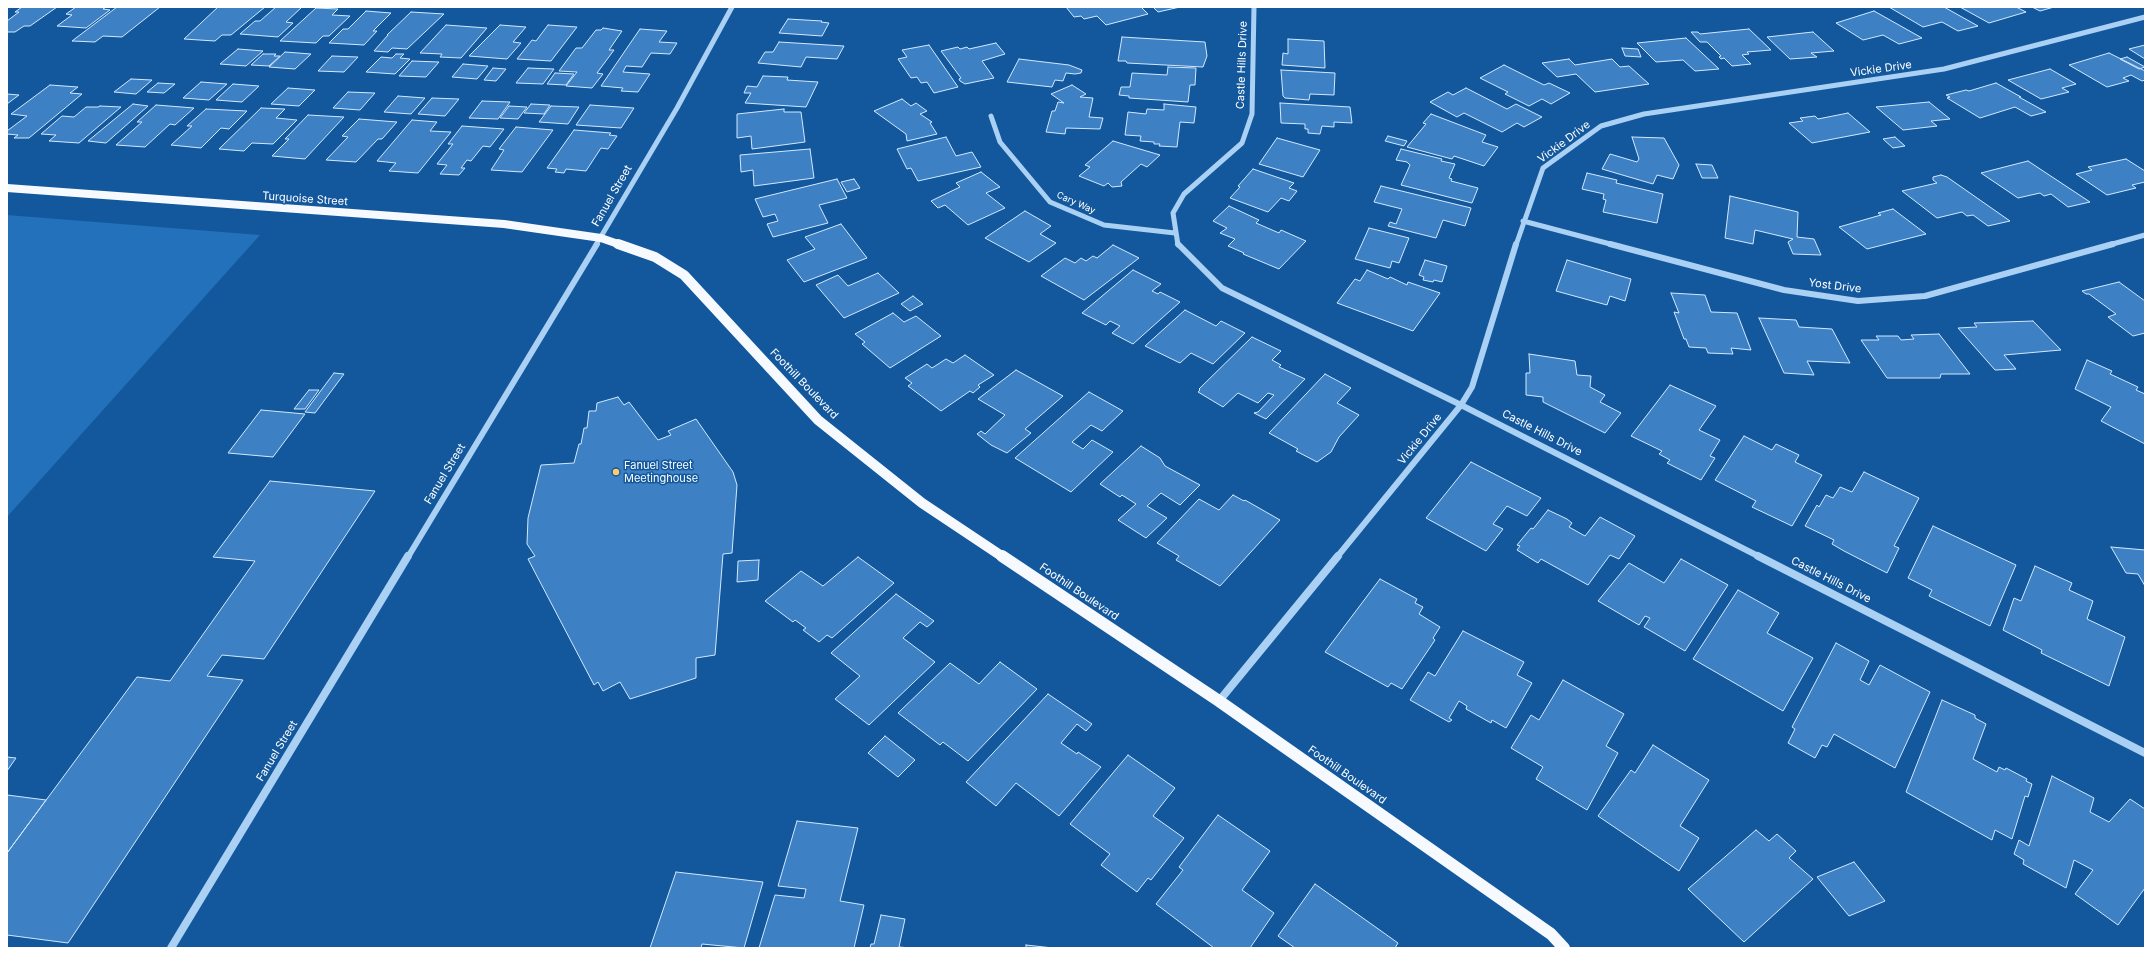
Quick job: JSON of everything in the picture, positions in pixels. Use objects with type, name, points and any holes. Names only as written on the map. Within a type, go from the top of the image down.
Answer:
[{"type":"main road","name":"Turquoise Street","points":[[7,188],[504,224],[601,238]]},
{"type":"main road","name":"Foothill Boulevard","points":[[601,238],[655,257],[684,275],[818,420],[922,503],[1219,701],[1551,934],[1564,948]]},
{"type":"street","name":"Fanuel Street","points":[[170,948],[601,238],[677,108],[732,7]]},
{"type":"street","name":"Castle Hills Drive","points":[[1254,7],[1252,114],[1242,143],[1184,194],[1174,213],[1175,233],[1178,245],[1222,288],[1461,404],[2145,753]]},
{"type":"street","name":"Vickie Drive","points":[[1219,701],[1461,404],[1472,387],[1523,221],[1543,168],[1601,126],[1652,112],[1944,69],[2145,17]]},
{"type":"street","name":"Cary Way","points":[[991,116],[1000,142],[1050,202],[1104,225],[1175,233]]},
{"type":"street","name":"Yost Drive","points":[[1523,221],[1784,290],[1858,300],[1925,296],[2145,235]]},
{"type":"street","points":[[2136,237],[2145,243]]},
{"type":"shaded area","points":[[7,215],[260,235],[7,517]]},
{"type":"building","points":[[22,7],[57,7],[30,26],[24,26],[15,32],[7,32],[7,21],[19,12],[15,12]]},
{"type":"building","points":[[76,7],[106,7],[103,9],[110,10],[86,28],[57,26],[72,15],[66,14]]},
{"type":"building","points":[[117,7],[160,7],[122,37],[103,36],[95,42],[72,41]]},
{"type":"building","points":[[218,7],[265,7],[231,35],[222,35],[215,41],[184,39]]},
{"type":"building","points":[[276,7],[302,7],[286,22],[293,23],[278,37],[240,34],[255,21],[260,21]]},
{"type":"building","points":[[1066,7],[1141,7],[1148,14],[1106,25],[1097,16],[1084,19],[1081,16],[1074,17]]},
{"type":"building","points":[[1153,7],[1180,7],[1158,12]]},
{"type":"building","points":[[1889,7],[1944,7],[1978,26],[1958,31],[1942,22],[1923,27]]},
{"type":"building","points":[[1960,7],[2016,7],[2026,12],[1989,23]]},
{"type":"building","points":[[2032,7],[2054,7],[2040,11]]},
{"type":"building","points":[[316,8],[338,9],[332,15],[350,16],[329,36],[323,36],[316,43],[280,41]]},
{"type":"building","points":[[366,11],[391,13],[373,31],[377,31],[364,45],[329,43],[343,29],[348,29]]},
{"type":"building","points":[[1874,11],[1922,38],[1899,44],[1883,35],[1863,40],[1836,23]]},
{"type":"building","points":[[411,12],[444,14],[407,49],[392,48],[388,52],[374,51],[387,35]]},
{"type":"building","points":[[788,19],[822,21],[821,22],[829,23],[822,36],[779,33]]},
{"type":"building","points":[[446,25],[487,28],[461,58],[440,57],[442,54],[420,53]]},
{"type":"building","points":[[500,25],[526,27],[513,42],[521,43],[507,59],[469,56]]},
{"type":"building","points":[[548,25],[577,27],[551,61],[517,59],[532,40],[536,41]]},
{"type":"building","points":[[603,28],[622,31],[609,50],[614,50],[597,73],[603,74],[592,88],[566,86],[577,72],[559,71],[576,48],[582,48],[596,30],[601,30]]},
{"type":"building","points":[[640,29],[667,31],[659,42],[677,43],[670,54],[651,53],[642,67],[626,66],[623,72],[650,74],[638,92],[621,91],[623,88],[601,86]]},
{"type":"building","points":[[1749,29],[1771,50],[1747,52],[1749,54],[1742,55],[1751,64],[1732,66],[1724,58],[1721,59],[1719,57],[1721,56],[1707,42],[1700,42],[1691,32],[1698,32],[1700,34]]},
{"type":"building","points":[[1813,32],[1834,51],[1811,53],[1817,57],[1790,59],[1767,37]]},
{"type":"building","points":[[1122,37],[1205,42],[1207,56],[1203,67],[1127,63],[1126,61],[1118,61]]},
{"type":"building","points":[[1686,38],[1719,69],[1695,71],[1683,60],[1656,62],[1637,43]]},
{"type":"building","points":[[1288,39],[1324,41],[1325,68],[1282,65],[1283,53],[1288,54]]},
{"type":"building","points":[[779,42],[844,46],[837,59],[806,57],[801,67],[758,63],[765,52],[773,52]]},
{"type":"building","points":[[996,43],[1005,54],[982,61],[994,78],[965,84],[960,81],[959,79],[961,78],[941,51],[958,47],[960,49],[967,47],[969,49]]},
{"type":"building","points":[[929,45],[958,87],[934,93],[927,82],[921,83],[917,77],[911,78],[898,59],[907,57],[902,50]]},
{"type":"building","points":[[2145,45],[2145,59],[2129,49]]},
{"type":"building","points":[[1622,48],[1638,49],[1641,57],[1625,56]]},
{"type":"building","points":[[238,49],[263,51],[246,66],[220,64]]},
{"type":"building","points":[[285,52],[311,54],[295,69],[269,67]]},
{"type":"building","points":[[2109,53],[2145,71],[2145,80],[2142,81],[2131,75],[2123,78],[2129,81],[2107,87],[2069,65]]},
{"type":"building","points":[[263,54],[276,54],[274,56],[280,56],[269,66],[251,65]]},
{"type":"building","points":[[396,54],[404,54],[400,58],[410,59],[395,74],[366,72],[381,57],[392,58]]},
{"type":"building","points":[[332,56],[358,57],[344,72],[318,71]]},
{"type":"building","points":[[2127,57],[2145,67],[2139,69],[2120,59]]},
{"type":"building","points":[[1019,59],[1069,65],[1082,70],[1081,73],[1066,73],[1063,81],[1055,80],[1052,87],[1007,82]]},
{"type":"building","points":[[1569,59],[1575,65],[1612,59],[1620,67],[1629,66],[1649,84],[1595,92],[1576,74],[1557,77],[1542,63]]},
{"type":"building","points":[[412,61],[439,62],[426,77],[399,76]]},
{"type":"building","points":[[463,64],[488,66],[477,79],[452,77]]},
{"type":"building","points":[[1504,65],[1544,85],[1549,83],[1570,93],[1551,104],[1542,99],[1529,106],[1505,94],[1508,92],[1480,78]]},
{"type":"building","points":[[1168,67],[1196,68],[1195,85],[1190,85],[1188,102],[1129,98],[1129,96],[1119,95],[1121,87],[1130,87],[1132,73],[1167,75]]},
{"type":"building","points":[[493,68],[506,69],[496,81],[484,80]]},
{"type":"building","points":[[528,68],[554,69],[543,84],[516,83]]},
{"type":"building","points":[[2050,69],[2076,84],[2062,88],[2069,92],[2041,99],[2008,80]]},
{"type":"building","points":[[1281,70],[1335,73],[1334,95],[1310,94],[1309,100],[1285,98],[1283,96]]},
{"type":"building","points":[[555,73],[574,74],[566,85],[547,84]]},
{"type":"building","points":[[763,76],[788,77],[787,80],[818,82],[806,107],[745,103],[751,93],[744,93],[747,86],[757,87]]},
{"type":"building","points":[[131,79],[152,80],[136,94],[114,92]]},
{"type":"building","points":[[201,82],[227,84],[209,100],[183,98]]},
{"type":"building","points":[[158,83],[175,84],[164,93],[147,92]]},
{"type":"building","points":[[1996,83],[2046,112],[2031,116],[2015,107],[1980,118],[1947,98],[1950,97],[1946,95],[1966,90],[1969,91]]},
{"type":"building","points":[[233,84],[259,86],[242,102],[216,100]]},
{"type":"building","points":[[50,85],[78,87],[70,93],[82,94],[29,138],[14,138],[18,135],[7,134],[7,131],[27,116],[11,114]]},
{"type":"building","points":[[1072,85],[1086,94],[1080,97],[1093,98],[1089,117],[1103,118],[1100,129],[1066,128],[1065,134],[1046,132],[1052,111],[1055,111],[1058,102],[1064,103],[1051,94]]},
{"type":"building","points":[[288,88],[315,90],[299,106],[271,104]]},
{"type":"building","points":[[1466,88],[1507,109],[1516,104],[1542,117],[1524,127],[1517,123],[1502,132],[1464,113],[1457,117],[1430,102],[1448,92],[1453,95]]},
{"type":"building","points":[[348,92],[375,93],[360,110],[333,108]]},
{"type":"building","points":[[7,94],[19,95],[7,104]]},
{"type":"building","points":[[398,96],[425,98],[411,114],[384,112]]},
{"type":"building","points":[[432,98],[459,99],[445,116],[418,114]]},
{"type":"building","points":[[902,99],[911,106],[916,103],[927,111],[920,114],[932,122],[930,123],[937,134],[907,141],[906,134],[874,111]]},
{"type":"building","points":[[482,101],[510,102],[498,119],[469,118]]},
{"type":"building","points":[[1929,102],[1950,119],[1931,121],[1937,126],[1903,130],[1876,107]]},
{"type":"building","points":[[1280,103],[1350,107],[1352,123],[1334,122],[1334,127],[1322,126],[1320,134],[1308,133],[1308,129],[1305,129],[1305,124],[1281,123]]},
{"type":"building","points":[[133,104],[148,106],[106,143],[88,141]]},
{"type":"building","points":[[531,104],[550,105],[544,114],[524,113]]},
{"type":"building","points":[[1164,104],[1196,107],[1194,123],[1180,122],[1177,147],[1159,146],[1160,144],[1154,144],[1154,142],[1140,141],[1141,136],[1125,135],[1128,112],[1146,114],[1147,109],[1164,110]]},
{"type":"building","points":[[156,105],[194,108],[175,125],[170,124],[145,147],[116,145],[142,122],[137,122]]},
{"type":"building","points":[[590,105],[634,108],[621,128],[576,125]]},
{"type":"building","points":[[509,106],[527,107],[518,119],[500,118]]},
{"type":"building","points":[[551,106],[579,107],[568,124],[539,122]]},
{"type":"building","points":[[86,107],[121,107],[79,143],[49,141],[56,135],[41,134],[62,116],[74,117]]},
{"type":"building","points":[[261,108],[285,109],[276,118],[297,120],[273,144],[252,143],[244,151],[219,149]]},
{"type":"building","points":[[206,109],[247,111],[229,129],[221,128],[201,148],[171,145],[192,126],[187,126]]},
{"type":"building","points":[[784,109],[784,112],[801,112],[805,142],[752,149],[751,136],[737,138],[737,114]]},
{"type":"building","points":[[1848,113],[1870,132],[1812,143],[1789,123],[1803,121],[1800,118],[1815,116],[1818,119]]},
{"type":"building","points":[[1431,114],[1486,135],[1482,142],[1498,147],[1484,166],[1454,156],[1452,159],[1407,147],[1426,124],[1423,123]]},
{"type":"building","points":[[308,115],[344,117],[305,159],[272,156],[289,139],[285,139]]},
{"type":"building","points":[[359,119],[397,122],[382,139],[378,139],[356,162],[326,160],[348,137],[342,136]]},
{"type":"building","points":[[412,120],[437,122],[430,131],[451,132],[418,173],[389,171],[396,163],[377,161]]},
{"type":"building","points":[[462,126],[504,129],[490,147],[483,146],[471,161],[467,160],[461,168],[465,168],[459,175],[440,174],[447,165],[437,164],[453,144],[448,144]]},
{"type":"building","points":[[516,127],[553,130],[522,172],[491,170],[504,150],[499,149]]},
{"type":"building","points":[[574,130],[611,133],[609,135],[617,136],[608,149],[601,148],[586,171],[566,169],[564,173],[555,172],[557,169],[547,168]]},
{"type":"building","points":[[1388,136],[1407,141],[1404,146],[1385,141]]},
{"type":"building","points":[[946,137],[956,156],[972,152],[981,167],[918,181],[911,168],[907,169],[897,149]]},
{"type":"building","points":[[1632,137],[1664,138],[1679,165],[1673,179],[1657,175],[1653,184],[1602,169],[1610,154],[1637,162],[1639,159]]},
{"type":"building","points":[[1895,137],[1905,146],[1893,148],[1883,139]]},
{"type":"building","points":[[1277,138],[1320,150],[1303,177],[1259,164]]},
{"type":"building","points":[[1113,141],[1160,155],[1147,167],[1141,164],[1121,182],[1122,186],[1112,187],[1108,183],[1104,186],[1079,176],[1090,167],[1085,165]]},
{"type":"building","points":[[810,149],[814,178],[754,186],[753,170],[741,172],[740,155]]},
{"type":"building","points":[[1401,149],[1442,159],[1441,161],[1455,164],[1449,178],[1452,179],[1451,181],[1478,188],[1472,203],[1401,185],[1410,165],[1407,162],[1396,160]]},
{"type":"building","points":[[2126,159],[2145,171],[2145,182],[2132,185],[2136,188],[2107,195],[2076,174],[2092,170],[2088,167]]},
{"type":"building","points":[[2028,161],[2090,202],[2068,207],[2051,194],[2044,196],[2040,193],[2018,198],[1981,173]]},
{"type":"building","points":[[1696,164],[1712,165],[1718,178],[1702,178]]},
{"type":"building","points":[[1253,169],[1294,183],[1289,188],[1297,191],[1289,201],[1281,198],[1268,212],[1230,198]]},
{"type":"building","points":[[981,172],[1000,187],[986,193],[1005,208],[968,225],[945,205],[938,208],[931,201],[960,187],[956,183]]},
{"type":"building","points":[[1587,173],[1617,180],[1616,183],[1663,194],[1657,223],[1603,212],[1606,200],[1603,199],[1604,194],[1582,189]]},
{"type":"building","points":[[1941,175],[1947,177],[2010,221],[1988,226],[1973,215],[1967,216],[1962,212],[1937,218],[1902,191],[1937,183],[1933,180],[1933,177]]},
{"type":"building","points":[[837,179],[847,198],[819,205],[828,223],[773,237],[767,224],[778,221],[775,214],[763,217],[755,199]]},
{"type":"building","points":[[854,179],[860,188],[847,192],[841,182]]},
{"type":"building","points":[[1381,186],[1471,208],[1465,226],[1443,220],[1436,238],[1388,226],[1390,222],[1396,224],[1402,209],[1374,202]]},
{"type":"building","points":[[1730,196],[1798,212],[1797,237],[1814,239],[1821,255],[1793,254],[1788,242],[1793,239],[1755,230],[1753,244],[1725,238]]},
{"type":"building","points":[[1229,206],[1259,220],[1256,223],[1279,233],[1281,230],[1306,241],[1279,269],[1243,254],[1244,253],[1228,246],[1235,239],[1220,233],[1227,228],[1213,221]]},
{"type":"building","points":[[1893,209],[1926,234],[1867,249],[1839,227],[1881,215],[1878,213]]},
{"type":"building","points":[[1025,211],[1051,226],[1040,234],[1056,243],[1029,262],[985,238]]},
{"type":"building","points":[[841,224],[867,258],[804,282],[787,260],[815,249],[805,237]]},
{"type":"building","points":[[1369,228],[1409,238],[1399,263],[1392,261],[1390,268],[1355,259]]},
{"type":"building","points":[[1113,245],[1139,258],[1084,300],[1041,276],[1065,258],[1075,263],[1081,258],[1086,261],[1093,256],[1097,258]]},
{"type":"building","points":[[1425,260],[1447,266],[1442,282],[1423,280],[1424,277],[1419,275]]},
{"type":"building","points":[[1567,260],[1631,279],[1625,301],[1610,296],[1607,305],[1556,291]]},
{"type":"building","points":[[1133,270],[1161,284],[1152,291],[1158,294],[1160,292],[1180,302],[1133,344],[1112,333],[1120,326],[1110,321],[1106,325],[1082,313]]},
{"type":"building","points":[[1367,270],[1388,279],[1390,277],[1407,285],[1408,282],[1440,293],[1413,331],[1337,303],[1355,279],[1360,281]]},
{"type":"building","points":[[878,273],[899,293],[844,318],[816,285],[838,275],[848,286]]},
{"type":"building","points":[[2119,282],[2145,301],[2145,333],[2133,336],[2108,317],[2116,314],[2089,294],[2082,291]]},
{"type":"building","points":[[1671,293],[1705,295],[1711,312],[1737,313],[1751,350],[1731,348],[1733,354],[1708,353],[1706,348],[1689,347],[1686,339],[1684,339],[1674,312],[1679,313]]},
{"type":"building","points":[[913,296],[923,304],[910,311],[901,304]]},
{"type":"building","points":[[1185,310],[1216,326],[1221,321],[1245,333],[1213,364],[1191,353],[1180,363],[1145,346]]},
{"type":"building","points":[[893,313],[904,322],[916,316],[941,336],[890,368],[862,344],[865,342],[855,334]]},
{"type":"building","points":[[1759,318],[1796,320],[1799,327],[1832,329],[1850,363],[1807,361],[1814,375],[1784,373]]},
{"type":"building","points":[[2033,321],[2061,350],[2004,355],[2016,369],[1995,370],[1958,328],[1977,327],[1974,323]]},
{"type":"building","points":[[1939,334],[1970,374],[1941,374],[1940,378],[1887,378],[1861,340],[1879,340],[1876,336],[1898,336],[1901,340],[1914,339],[1911,335]]},
{"type":"building","points":[[1252,337],[1281,351],[1272,360],[1281,365],[1279,367],[1305,379],[1266,419],[1254,413],[1258,412],[1274,395],[1268,393],[1258,403],[1238,393],[1223,407],[1198,392],[1200,390],[1199,389]]},
{"type":"building","points":[[1529,354],[1575,361],[1577,375],[1591,376],[1590,387],[1605,395],[1600,402],[1621,413],[1605,433],[1543,402],[1543,397],[1526,395],[1526,373],[1530,373]]},
{"type":"building","points":[[965,355],[994,375],[978,385],[980,387],[973,393],[970,391],[941,411],[908,386],[912,383],[905,378],[927,364],[932,368],[946,359],[953,363]]},
{"type":"building","points":[[2087,360],[2112,371],[2110,374],[2138,387],[2136,390],[2145,394],[2145,444],[2101,421],[2111,407],[2075,389]]},
{"type":"building","points":[[1016,370],[1063,396],[1025,429],[1031,433],[1007,453],[991,445],[977,434],[981,431],[985,434],[1005,415],[978,399]]},
{"type":"building","points":[[334,373],[344,374],[315,413],[305,412]]},
{"type":"building","points":[[1325,374],[1351,388],[1337,403],[1359,415],[1339,437],[1331,452],[1317,462],[1296,451],[1298,449],[1269,433]]},
{"type":"building","points":[[1670,385],[1716,406],[1699,430],[1720,440],[1710,456],[1715,458],[1701,480],[1667,463],[1670,460],[1659,454],[1662,451],[1631,436]]},
{"type":"building","points":[[309,390],[319,390],[305,409],[294,409]]},
{"type":"building","points":[[1089,392],[1123,411],[1102,431],[1091,425],[1072,442],[1083,449],[1092,440],[1113,452],[1071,492],[1015,458]]},
{"type":"building","points":[[618,397],[624,405],[629,402],[658,440],[671,435],[668,431],[696,419],[733,472],[737,485],[732,553],[723,554],[715,655],[696,658],[696,678],[630,699],[620,682],[603,691],[598,682],[594,685],[528,559],[535,556],[527,544],[528,518],[541,465],[574,463],[579,444],[581,444],[584,428],[587,428],[589,411],[596,411],[597,403]]},
{"type":"building","points":[[261,410],[305,414],[273,457],[228,453]]},
{"type":"building","points":[[1744,436],[1772,450],[1776,444],[1799,455],[1795,462],[1822,475],[1792,526],[1752,507],[1756,501],[1715,480]]},
{"type":"building","points":[[1141,446],[1160,458],[1165,466],[1200,485],[1180,505],[1161,493],[1147,506],[1167,518],[1146,538],[1118,520],[1136,504],[1122,495],[1120,497],[1100,484]]},
{"type":"building","points":[[1471,462],[1541,498],[1527,516],[1507,506],[1493,524],[1503,529],[1486,551],[1426,518]]},
{"type":"building","points":[[1864,472],[1919,498],[1894,546],[1899,548],[1887,573],[1844,551],[1832,544],[1834,540],[1805,526],[1817,505],[1819,507],[1826,495],[1833,498],[1840,487],[1852,492]]},
{"type":"building","points":[[270,481],[375,491],[264,659],[222,655],[207,676],[243,680],[68,943],[7,935],[7,853],[137,677],[170,681],[255,561],[213,557]]},
{"type":"building","points":[[1233,495],[1244,501],[1245,500],[1280,520],[1220,586],[1176,560],[1179,556],[1157,543],[1199,499],[1219,510]]},
{"type":"building","points":[[1548,510],[1567,519],[1572,523],[1569,527],[1585,536],[1600,517],[1635,536],[1619,559],[1610,555],[1588,585],[1541,559],[1538,563],[1517,550],[1520,546],[1517,545],[1531,528],[1533,529]]},
{"type":"building","points":[[1933,526],[2016,565],[1990,626],[1929,596],[1932,590],[1908,578]]},
{"type":"building","points":[[2111,547],[2145,550],[2145,586],[2138,574],[2126,573]]},
{"type":"building","points":[[858,557],[894,583],[832,638],[827,635],[819,642],[803,630],[806,628],[795,620],[793,622],[765,601],[801,571],[823,586]]},
{"type":"building","points":[[1681,559],[1728,585],[1685,651],[1644,627],[1650,618],[1645,616],[1639,625],[1598,601],[1629,563],[1664,583]]},
{"type":"building","points":[[759,560],[758,580],[737,582],[738,561]]},
{"type":"building","points":[[2035,566],[2072,583],[2069,590],[2093,601],[2087,619],[2125,637],[2109,686],[2041,653],[2042,650],[2003,630],[2014,598],[2021,601]]},
{"type":"building","points":[[1380,579],[1417,599],[1415,603],[1423,607],[1419,614],[1440,627],[1433,638],[1435,640],[1402,689],[1391,683],[1388,687],[1325,652]]},
{"type":"building","points":[[1738,590],[1779,613],[1767,633],[1813,658],[1783,711],[1693,659]]},
{"type":"building","points":[[896,594],[934,621],[927,627],[920,622],[903,638],[935,662],[869,725],[835,699],[860,676],[831,653]]},
{"type":"building","points":[[1463,631],[1524,662],[1517,675],[1532,683],[1506,728],[1492,720],[1491,723],[1466,709],[1467,706],[1459,701],[1449,718],[1452,720],[1449,722],[1410,700],[1428,672],[1435,676]]},
{"type":"building","points":[[1836,643],[1869,661],[1860,680],[1869,685],[1880,665],[1930,692],[1895,768],[1834,734],[1827,747],[1822,745],[1815,758],[1788,743],[1795,729],[1792,727]]},
{"type":"building","points":[[1000,662],[1037,689],[968,761],[943,742],[940,745],[898,713],[950,663],[979,684]]},
{"type":"building","points":[[1563,680],[1624,714],[1606,746],[1618,753],[1587,810],[1536,779],[1543,767],[1511,748],[1531,715],[1539,720]]},
{"type":"building","points":[[1048,694],[1092,724],[1086,731],[1077,724],[1061,743],[1077,754],[1078,752],[1101,767],[1059,816],[1016,783],[996,806],[966,782]]},
{"type":"building","points":[[1942,700],[1975,715],[1975,718],[1986,724],[1973,759],[1997,772],[1999,767],[2005,770],[2006,768],[2027,779],[2026,781],[2032,784],[2028,797],[2025,796],[2012,839],[1995,830],[1992,840],[1906,792]]},
{"type":"building","points":[[885,736],[915,760],[898,777],[868,753]]},
{"type":"building","points":[[1653,745],[1709,780],[1680,826],[1699,838],[1679,871],[1598,816],[1631,770],[1635,773]]},
{"type":"building","points":[[1128,755],[1175,788],[1153,816],[1184,838],[1151,880],[1148,878],[1137,892],[1101,865],[1110,854],[1070,824]]},
{"type":"building","points":[[7,757],[16,758],[7,771]]},
{"type":"building","points":[[2052,776],[2094,798],[2090,812],[2109,822],[2130,799],[2145,809],[2145,888],[2118,925],[2075,894],[2093,870],[2074,860],[2066,888],[2023,864],[2024,860],[2014,854],[2019,840],[2029,846]]},
{"type":"building","points":[[7,795],[46,800],[7,853]]},
{"type":"building","points":[[1218,815],[1270,851],[1242,890],[1274,913],[1250,948],[1214,948],[1156,904],[1183,870],[1179,867]]},
{"type":"building","points":[[797,821],[858,828],[840,901],[864,905],[854,948],[759,948],[775,895],[804,898],[806,889],[778,886]]},
{"type":"building","points":[[1756,830],[1769,841],[1777,834],[1796,851],[1789,858],[1813,879],[1744,942],[1688,889]]},
{"type":"building","points":[[1854,862],[1885,901],[1849,916],[1817,877]]},
{"type":"building","points":[[676,872],[763,882],[744,948],[702,944],[701,948],[650,948]]},
{"type":"building","points":[[1315,884],[1398,943],[1395,948],[1295,948],[1278,936]]},
{"type":"building","points":[[881,915],[905,919],[899,947],[911,948],[870,948],[871,944],[874,944]]},
{"type":"building","points":[[1026,945],[1053,948],[1026,948]]},
{"type":"place","name":"Fanuel Street Meetinghouse","points":[[616,472]]}]
